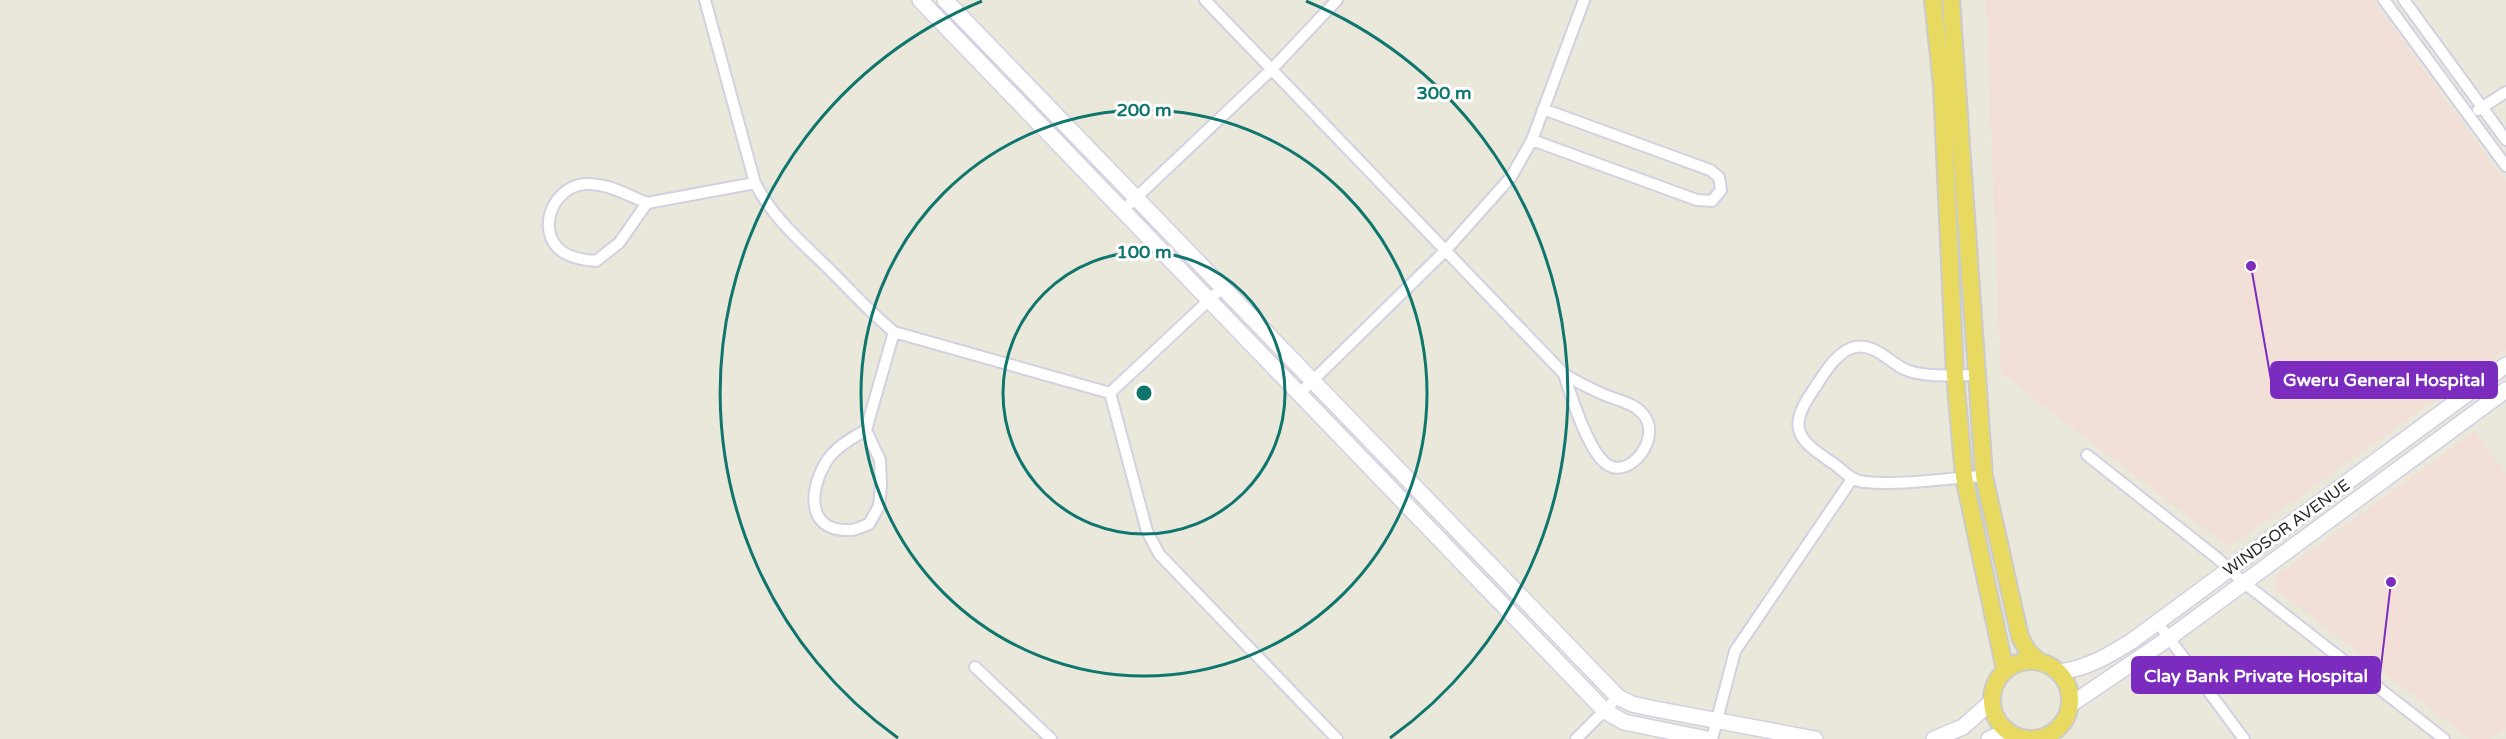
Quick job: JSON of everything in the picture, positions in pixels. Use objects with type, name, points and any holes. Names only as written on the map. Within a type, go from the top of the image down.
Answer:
[{"type":"highway","points":[[1933,0],[1967,218],[1984,476],[2020,637],[2026,650],[2038,661],[2058,672],[2069,690],[2070,705],[2061,732],[2024,739],[2007,731],[1996,718],[1992,701],[1995,684],[2005,670],[2021,662],[2038,661]]},
{"type":"highway","points":[[1951,0],[1948,220],[1955,375],[1964,477],[2005,670]]},
{"type":"highway","points":[[1948,220],[1967,218]]},
{"type":"highway","points":[[1952,317],[1972,314]]},
{"type":"main road","points":[[920,0],[1605,711],[1624,722],[1707,739]]},
{"type":"main road","points":[[945,0],[1618,698],[1632,704],[1815,739]]},
{"type":"main road","name":"WINDSOR AVENUE","points":[[2058,672],[2104,659],[2506,365]]},
{"type":"main road","name":"WINDSOR AVENUE","points":[[2070,705],[2169,638],[2506,390]]},
{"type":"main road","points":[[1934,739],[1963,727],[1992,701]]},
{"type":"main road","points":[[1989,739],[2007,731]]},
{"type":"street","points":[[705,0],[755,183],[763,200],[783,224],[875,316],[894,332],[1110,393]]},
{"type":"street","points":[[1205,0],[1564,374],[1588,387],[1634,406],[1643,414],[1648,423],[1649,440],[1635,460],[1622,468],[1612,467],[1604,462],[1591,441],[1564,374]]},
{"type":"street","points":[[1122,212],[1272,69],[1337,0]]},
{"type":"street","points":[[1299,393],[1446,250],[1511,177],[1532,140],[1584,0]]},
{"type":"street","points":[[2384,0],[2506,166]]},
{"type":"street","points":[[2404,0],[2506,140]]},
{"type":"street","points":[[2470,116],[2506,92]]},
{"type":"street","points":[[1532,140],[1697,200],[1712,201],[1721,190],[1719,177],[1710,170],[1543,109]]},
{"type":"street","points":[[647,203],[619,243],[596,261],[578,259],[558,248],[552,238],[548,223],[550,213],[556,201],[574,186],[585,184],[608,186],[647,203],[755,183]]},
{"type":"street","points":[[1110,393],[1223,287]]},
{"type":"street","points":[[867,430],[844,442],[831,455],[814,489],[816,515],[832,527],[851,530],[869,524],[879,506],[880,460],[867,430],[894,332]]},
{"type":"street","points":[[1976,375],[1906,370],[1868,347],[1857,346],[1846,350],[1839,357],[1804,403],[1799,413],[1798,426],[1801,437],[1809,447],[1852,479],[1879,482],[1984,476]]},
{"type":"street","points":[[1110,393],[1147,531],[1159,554],[1337,739]]},
{"type":"street","points":[[2086,455],[2229,568],[2243,582],[2444,739]]},
{"type":"street","points":[[1712,739],[1735,651],[1852,479]]},
{"type":"street","points":[[2157,622],[2244,739]]},
{"type":"street","points":[[975,667],[1051,739]]},
{"type":"street","points":[[1576,739],[1618,698]]},
{"type":"shaded area","points":[[1986,0],[2373,0],[2506,183],[2506,349],[2229,547],[2001,373]]},
{"type":"shaded area","points":[[2475,431],[2506,474],[2506,727],[2490,739],[2470,739],[2275,588],[2276,576]]},
{"type":"place","name":"Gweru General Hospital","points":[[2251,266]]},
{"type":"place","name":"Clay Bank Private Hospital","points":[[2391,582]]}]
